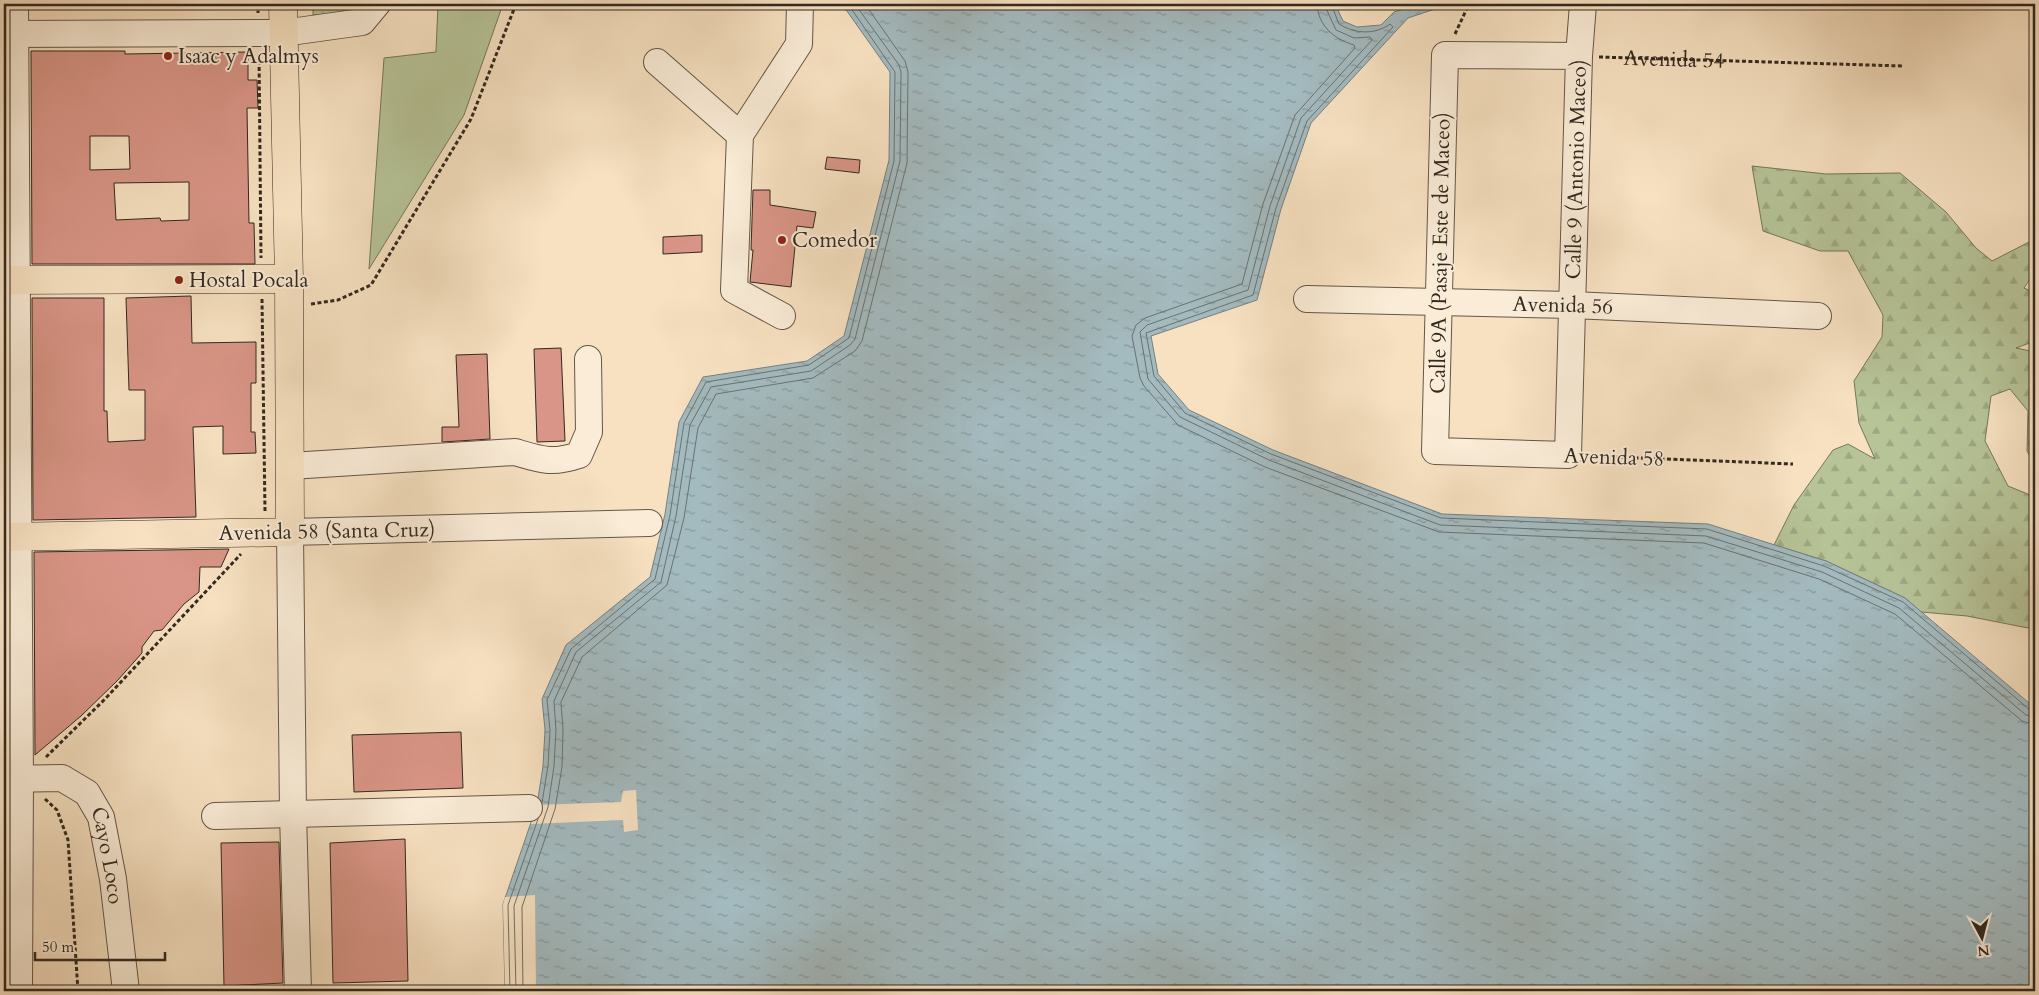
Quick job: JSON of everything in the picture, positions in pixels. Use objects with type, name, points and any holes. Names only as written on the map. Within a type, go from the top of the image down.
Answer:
[{"type":"main road","points":[[283,4],[289,279],[290,532]]},
{"type":"main road","points":[[10,280],[289,279]]},
{"type":"main road","name":"Avenida 58 (Santa Cruz)","points":[[11,537],[290,532]]},
{"type":"street","points":[[15,4],[10,34],[10,280],[12,779],[18,991]]},
{"type":"street","points":[[10,34],[283,33],[362,22],[377,4]]},
{"type":"street","points":[[782,316],[734,290],[740,135],[799,44],[800,4]]},
{"type":"street","name":"Calle 9 (Antonio Maceo)","points":[[1568,455],[1579,56],[1583,4]]},
{"type":"street","points":[[1445,55],[1579,56]]},
{"type":"street","name":"Calle 9A (Pasaje Este de Maceo)","points":[[1435,451],[1445,55]]},
{"type":"street","points":[[657,62],[740,135]]},
{"type":"street","name":"Avenida 56","points":[[1307,299],[1572,305],[1818,316]]},
{"type":"street","points":[[290,466],[515,452],[558,462],[579,455],[589,432],[588,360]]},
{"type":"street","name":"Avenida 58","points":[[1435,451],[1568,455]]},
{"type":"street","name":"Avenida 58 (Santa Cruz)","points":[[290,532],[649,523]]},
{"type":"street","points":[[290,532],[293,814],[298,991]]},
{"type":"street","name":"Cayo Loco","points":[[12,779],[62,778],[87,793],[101,817],[113,879],[126,991]]},
{"type":"street","points":[[214,816],[529,808]]},
{"type":"path","points":[[289,306],[338,300],[372,286],[471,119],[516,4]]},
{"type":"path","points":[[1445,55],[1469,4]]},
{"type":"path","name":"Avenida 54","points":[[1579,56],[1903,66]]},
{"type":"path","name":"Avenida 58","points":[[1568,455],[1793,464]]},
{"type":"path","points":[[78,991],[68,840],[57,810],[12,779],[62,743],[263,533]]},
{"type":"green space","points":[[313,4],[344,4],[344,14],[313,15]]},
{"type":"green space","points":[[438,4],[503,4],[464,115],[369,269],[384,58],[436,52]]},
{"type":"green space","points":[[1752,166],[1826,174],[1900,173],[1946,212],[1976,248],[1992,261],[2035,239],[2035,272],[2024,288],[2035,293],[2035,341],[2016,348],[2035,352],[2035,465],[2027,451],[2028,411],[2010,389],[1991,396],[1985,441],[2008,486],[2035,497],[2035,623],[2028,628],[1967,616],[1921,612],[1905,598],[1826,561],[1774,545],[1794,505],[1833,450],[1848,444],[1875,459],[1859,423],[1854,381],[1882,337],[1883,315],[1848,251],[1820,251],[1763,231]]},
{"type":"water","points":[[842,4],[1335,4],[1343,21],[1357,27],[1381,25],[1394,12],[1420,4],[1450,4],[1408,18],[1311,123],[1281,209],[1257,300],[1151,336],[1158,374],[1189,410],[1273,450],[1442,514],[1708,524],[1826,561],[1905,598],[2035,708],[2035,991],[505,991],[503,904],[537,805],[543,766],[545,730],[542,699],[566,645],[650,577],[665,514],[679,422],[703,377],[807,361],[844,336],[889,160],[890,72]]},
{"type":"pier","points":[[636,790],[638,830],[624,832],[623,820],[531,824],[537,805],[621,802],[623,791]]},
{"type":"pier","points":[[535,895],[536,991],[505,991],[503,904],[505,897]]},
{"type":"building","points":[[31,51],[125,51],[125,54],[248,52],[248,80],[257,80],[258,108],[247,108],[249,223],[254,223],[255,264],[32,264]],"holes":[[[90,136],[129,136],[130,169],[90,170]],[[189,182],[189,220],[161,221],[160,218],[116,220],[114,183]]]},
{"type":"building","points":[[827,157],[860,160],[859,173],[825,169]]},
{"type":"building","points":[[753,190],[770,190],[770,205],[816,212],[813,228],[797,226],[791,287],[750,282],[753,250],[751,250]]},
{"type":"building","points":[[702,235],[702,252],[663,254],[663,237]]},
{"type":"building","points":[[191,296],[192,343],[256,342],[256,383],[251,383],[251,432],[255,432],[256,453],[223,454],[223,426],[193,427],[196,517],[33,520],[32,298],[104,298],[104,411],[107,411],[108,442],[145,440],[145,390],[129,390],[126,298]]},
{"type":"building","points":[[561,348],[565,441],[537,442],[534,349]]},
{"type":"building","points":[[487,354],[490,439],[442,442],[442,427],[459,427],[456,355]]},
{"type":"building","points":[[229,549],[221,567],[200,567],[199,592],[184,604],[162,630],[154,631],[142,647],[142,653],[117,681],[81,716],[35,755],[34,552]]},
{"type":"building","points":[[461,732],[463,788],[354,792],[352,735]]},
{"type":"building","points":[[405,839],[408,981],[333,983],[330,843]]},
{"type":"building","points":[[279,842],[283,983],[224,986],[221,843]]},
{"type":"place","name":"Isaac y Adalmys","points":[[168,56]]},
{"type":"place","name":"Comedor","points":[[782,240]]},
{"type":"place","name":"Hostal Pocala","points":[[179,280]]}]
